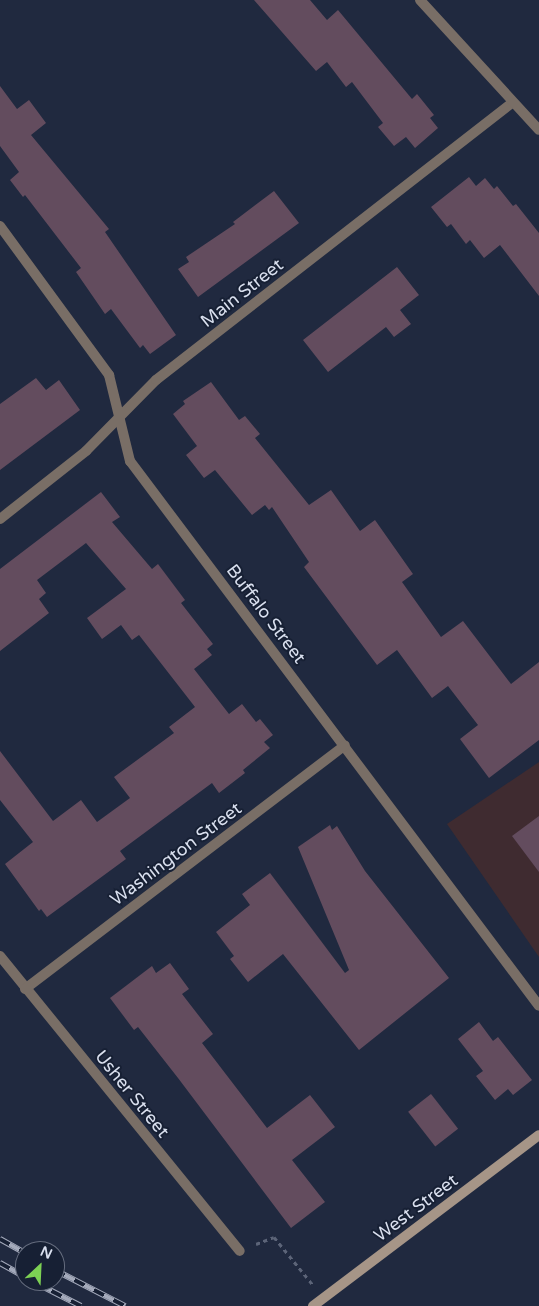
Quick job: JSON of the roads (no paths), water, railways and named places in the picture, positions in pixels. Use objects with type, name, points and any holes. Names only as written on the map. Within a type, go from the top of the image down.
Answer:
[{"type":"main road","name":"West Street","points":[[313,1306],[539,1135]]},
{"type":"street","points":[[420,0],[539,130]]},
{"type":"street","name":"Main Street","points":[[0,519],[119,420],[156,380],[512,102]]},
{"type":"street","name":"Buffalo Street","points":[[0,226],[109,375],[130,462],[345,745],[539,1006]]},
{"type":"street","name":"Washington Street","points":[[25,989],[345,745]]},
{"type":"street","name":"Usher Street","points":[[0,956],[240,1251]]},
{"type":"railway","points":[[0,1239],[15,1247]]},
{"type":"railway","points":[[0,1263],[15,1271]]},
{"type":"railway","points":[[65,1275],[125,1306]]},
{"type":"railway","points":[[52,1291],[81,1306]]}]
